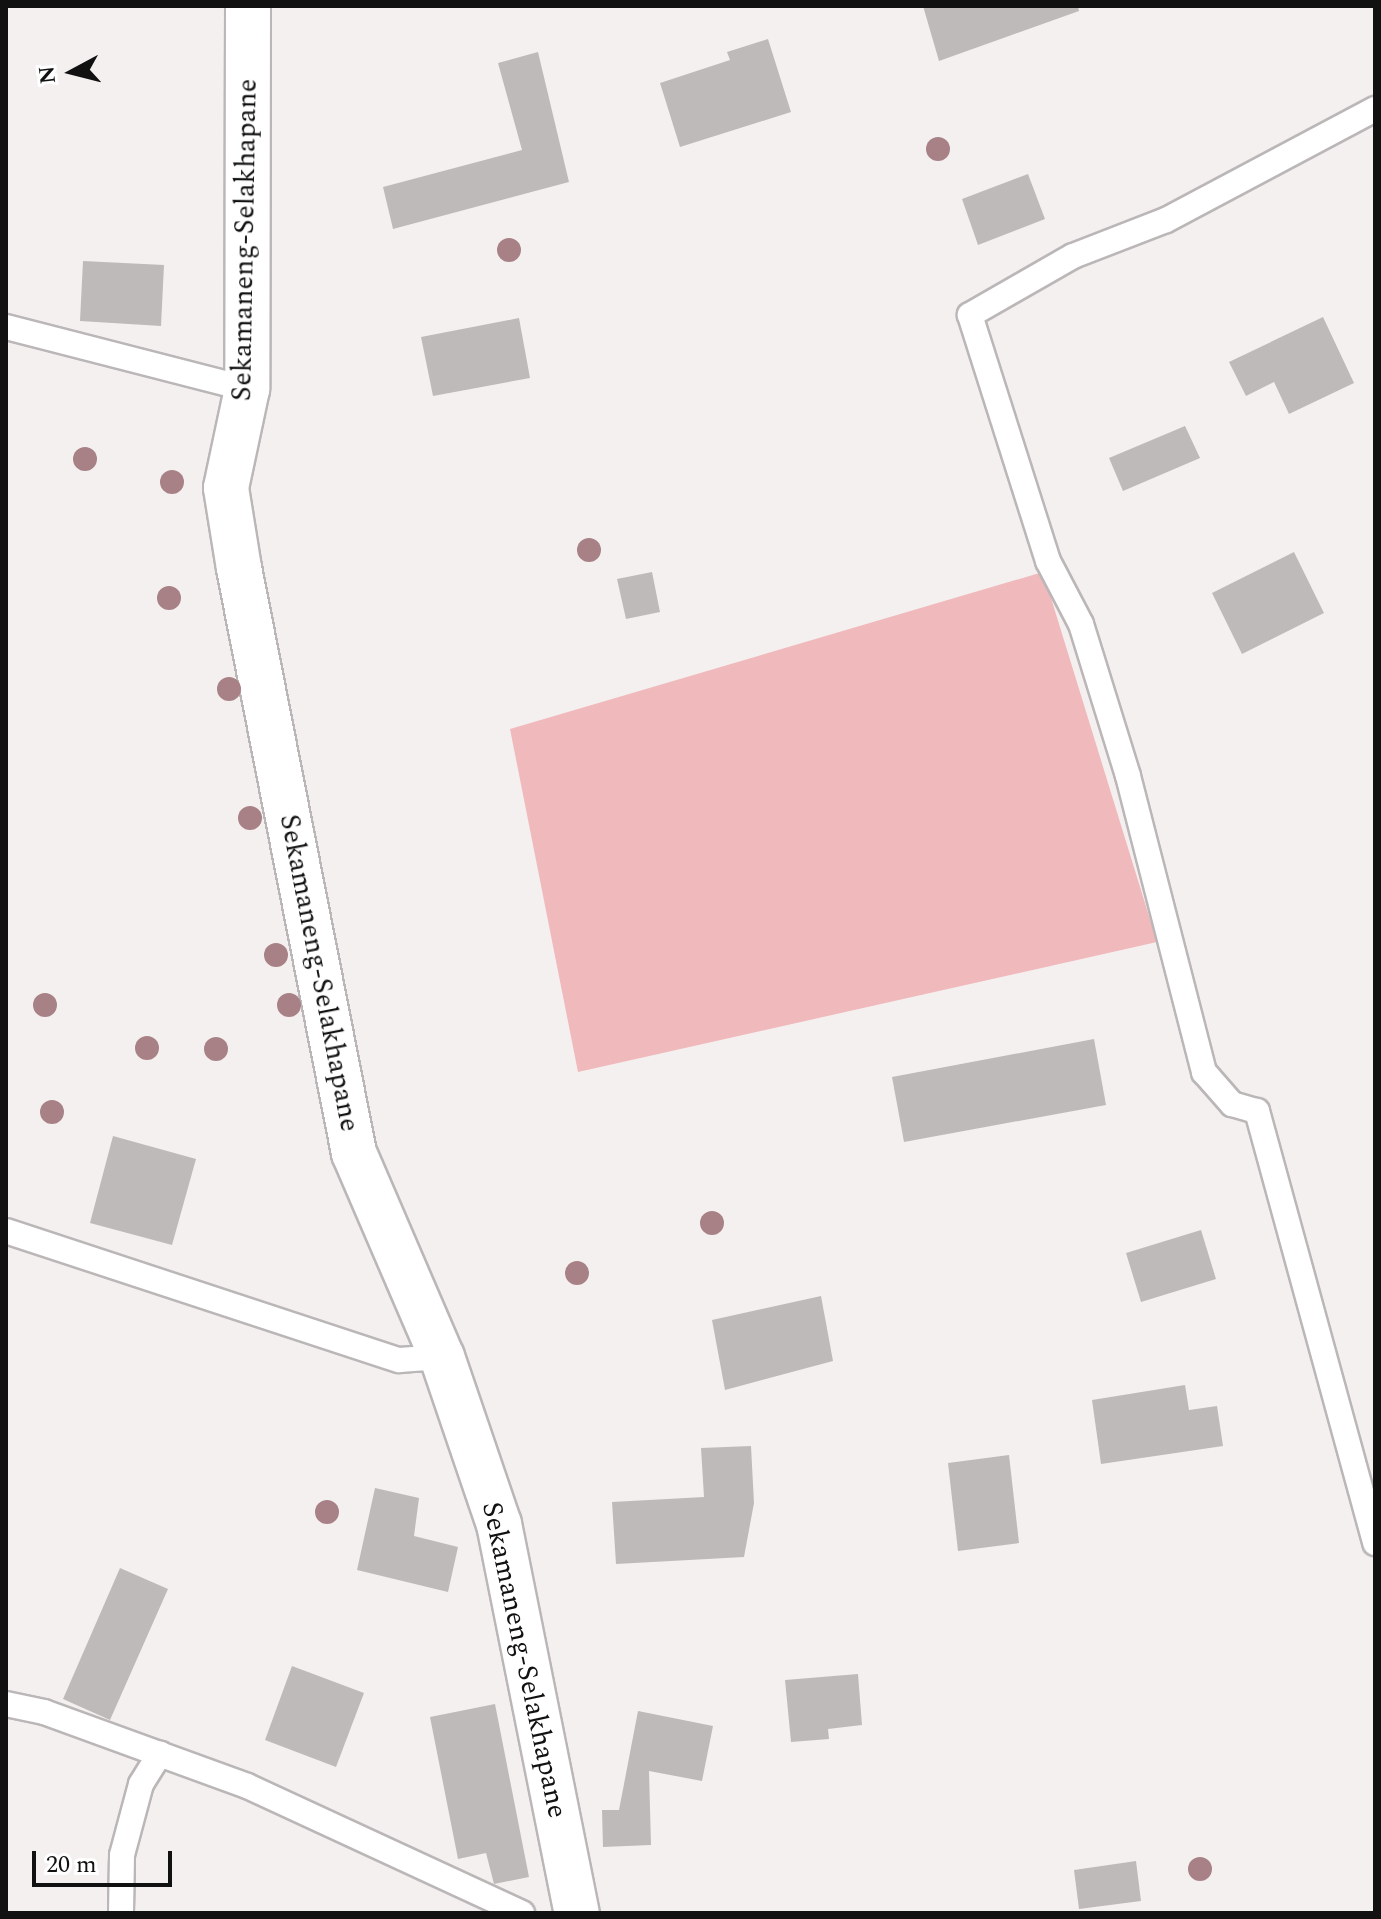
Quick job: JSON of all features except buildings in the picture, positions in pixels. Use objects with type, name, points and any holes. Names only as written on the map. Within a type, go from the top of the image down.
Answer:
[{"type":"street","name":"Sekamaneng-Selakhapane","points":[[248,6],[247,389],[226,488],[311,943],[354,1153],[442,1357],[499,1524],[577,1913]]},
{"type":"lane","points":[[1375,109],[1166,220],[1073,256],[970,315],[1048,561],[1086,639],[1204,1072],[1232,1104],[1257,1111],[1375,1543]]},
{"type":"lane","points":[[6,327],[247,389]]},
{"type":"lane","points":[[6,1231],[399,1360],[442,1357]]},
{"type":"lane","points":[[6,1704],[247,1786],[522,1913]]},
{"type":"lane","points":[[121,1913],[122,1855],[141,1784],[160,1754]]},
{"type":"shaded area","points":[[1043,572],[1157,942],[578,1072],[510,729]]}]
